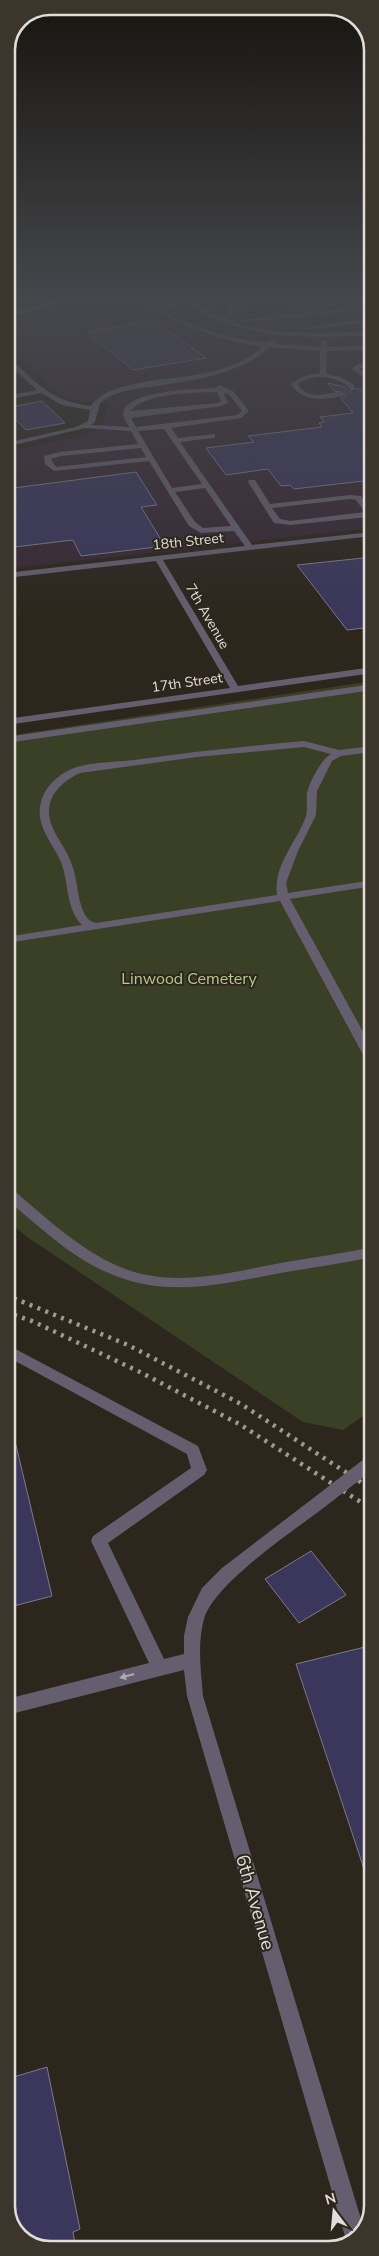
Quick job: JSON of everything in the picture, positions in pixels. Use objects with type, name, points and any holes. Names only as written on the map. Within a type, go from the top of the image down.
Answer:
[{"type":"street","points":[[62,403],[92,408]]},
{"type":"street","points":[[15,443],[83,426],[91,422],[92,408],[96,403]]},
{"type":"street","points":[[137,403],[127,410],[126,415],[143,446],[192,524],[201,531],[236,528]]},
{"type":"street","points":[[126,415],[223,403]]},
{"type":"street","points":[[83,426],[110,430],[134,430],[226,420],[239,418],[246,411],[240,403]]},
{"type":"street","points":[[166,426],[250,548]]},
{"type":"street","points":[[176,440],[212,436]]},
{"type":"street","points":[[143,446],[60,454],[47,458],[48,464],[54,469],[151,459]]},
{"type":"street","points":[[252,482],[277,521],[290,523],[364,517]]},
{"type":"street","points":[[171,490],[207,486]]},
{"type":"street","points":[[268,506],[350,497],[358,498],[364,506]]},
{"type":"street","name":"18th Street","points":[[15,575],[364,535]]},
{"type":"street","name":"7th Avenue","points":[[158,558],[235,689]]},
{"type":"street","name":"17th Street","points":[[15,721],[364,671]]},
{"type":"street","points":[[15,739],[136,723],[364,688]]},
{"type":"street","points":[[96,927],[84,922],[76,907],[65,858],[48,829],[44,816],[46,800],[53,787],[63,776],[85,769],[284,745],[304,744],[339,753],[364,751]]},
{"type":"street","points":[[339,753],[328,759],[312,791],[311,815],[293,852],[281,884],[283,896],[364,1045]]},
{"type":"street","points":[[15,939],[364,884]]},
{"type":"street","points":[[15,1199],[63,1239],[99,1263],[130,1276],[160,1283],[214,1282],[364,1254]]},
{"type":"street","points":[[15,1354],[193,1450],[199,1470],[99,1542],[159,1667]]},
{"type":"street","name":"6th Avenue","points":[[354,2230],[196,1696],[192,1660],[192,1636],[196,1617],[208,1593],[228,1573],[364,1469]]},
{"type":"street","points":[[15,1706],[192,1660]]},
{"type":"shaded area","points":[[102,403],[364,403],[364,529],[15,568],[15,450],[84,435],[103,425],[108,404]]},
{"type":"green space","name":"Linwood Cemetery","points":[[364,682],[364,1415],[343,1430],[303,1422],[27,1237],[15,1227],[15,735]]},
{"type":"building","points":[[44,403],[65,423],[26,430],[15,419],[15,406]]},
{"type":"building","points":[[345,403],[364,403],[364,481],[294,489],[290,485],[281,486],[268,469],[226,475],[206,448],[254,442],[248,436],[322,427],[319,423],[324,422],[320,417],[353,413]]},
{"type":"building","points":[[136,472],[157,505],[141,507],[165,546],[81,556],[73,540],[15,547],[15,488]]},
{"type":"building","points":[[363,558],[364,628],[347,630],[297,565]]},
{"type":"building","points":[[15,1441],[52,1596],[15,1606]]},
{"type":"building","points":[[311,1551],[346,1595],[299,1623],[265,1579]]},
{"type":"building","points":[[364,1647],[364,1869],[296,1664]]},
{"type":"building","points":[[47,2067],[80,2229],[73,2232],[75,2241],[48,2241],[37,2238],[22,2227],[16,2215],[15,2077]]},
{"type":"railway","points":[[15,1299],[128,1345],[241,1404],[364,1484]]},
{"type":"railway","points":[[15,1315],[32,1321],[140,1372],[241,1425],[364,1504]]}]
